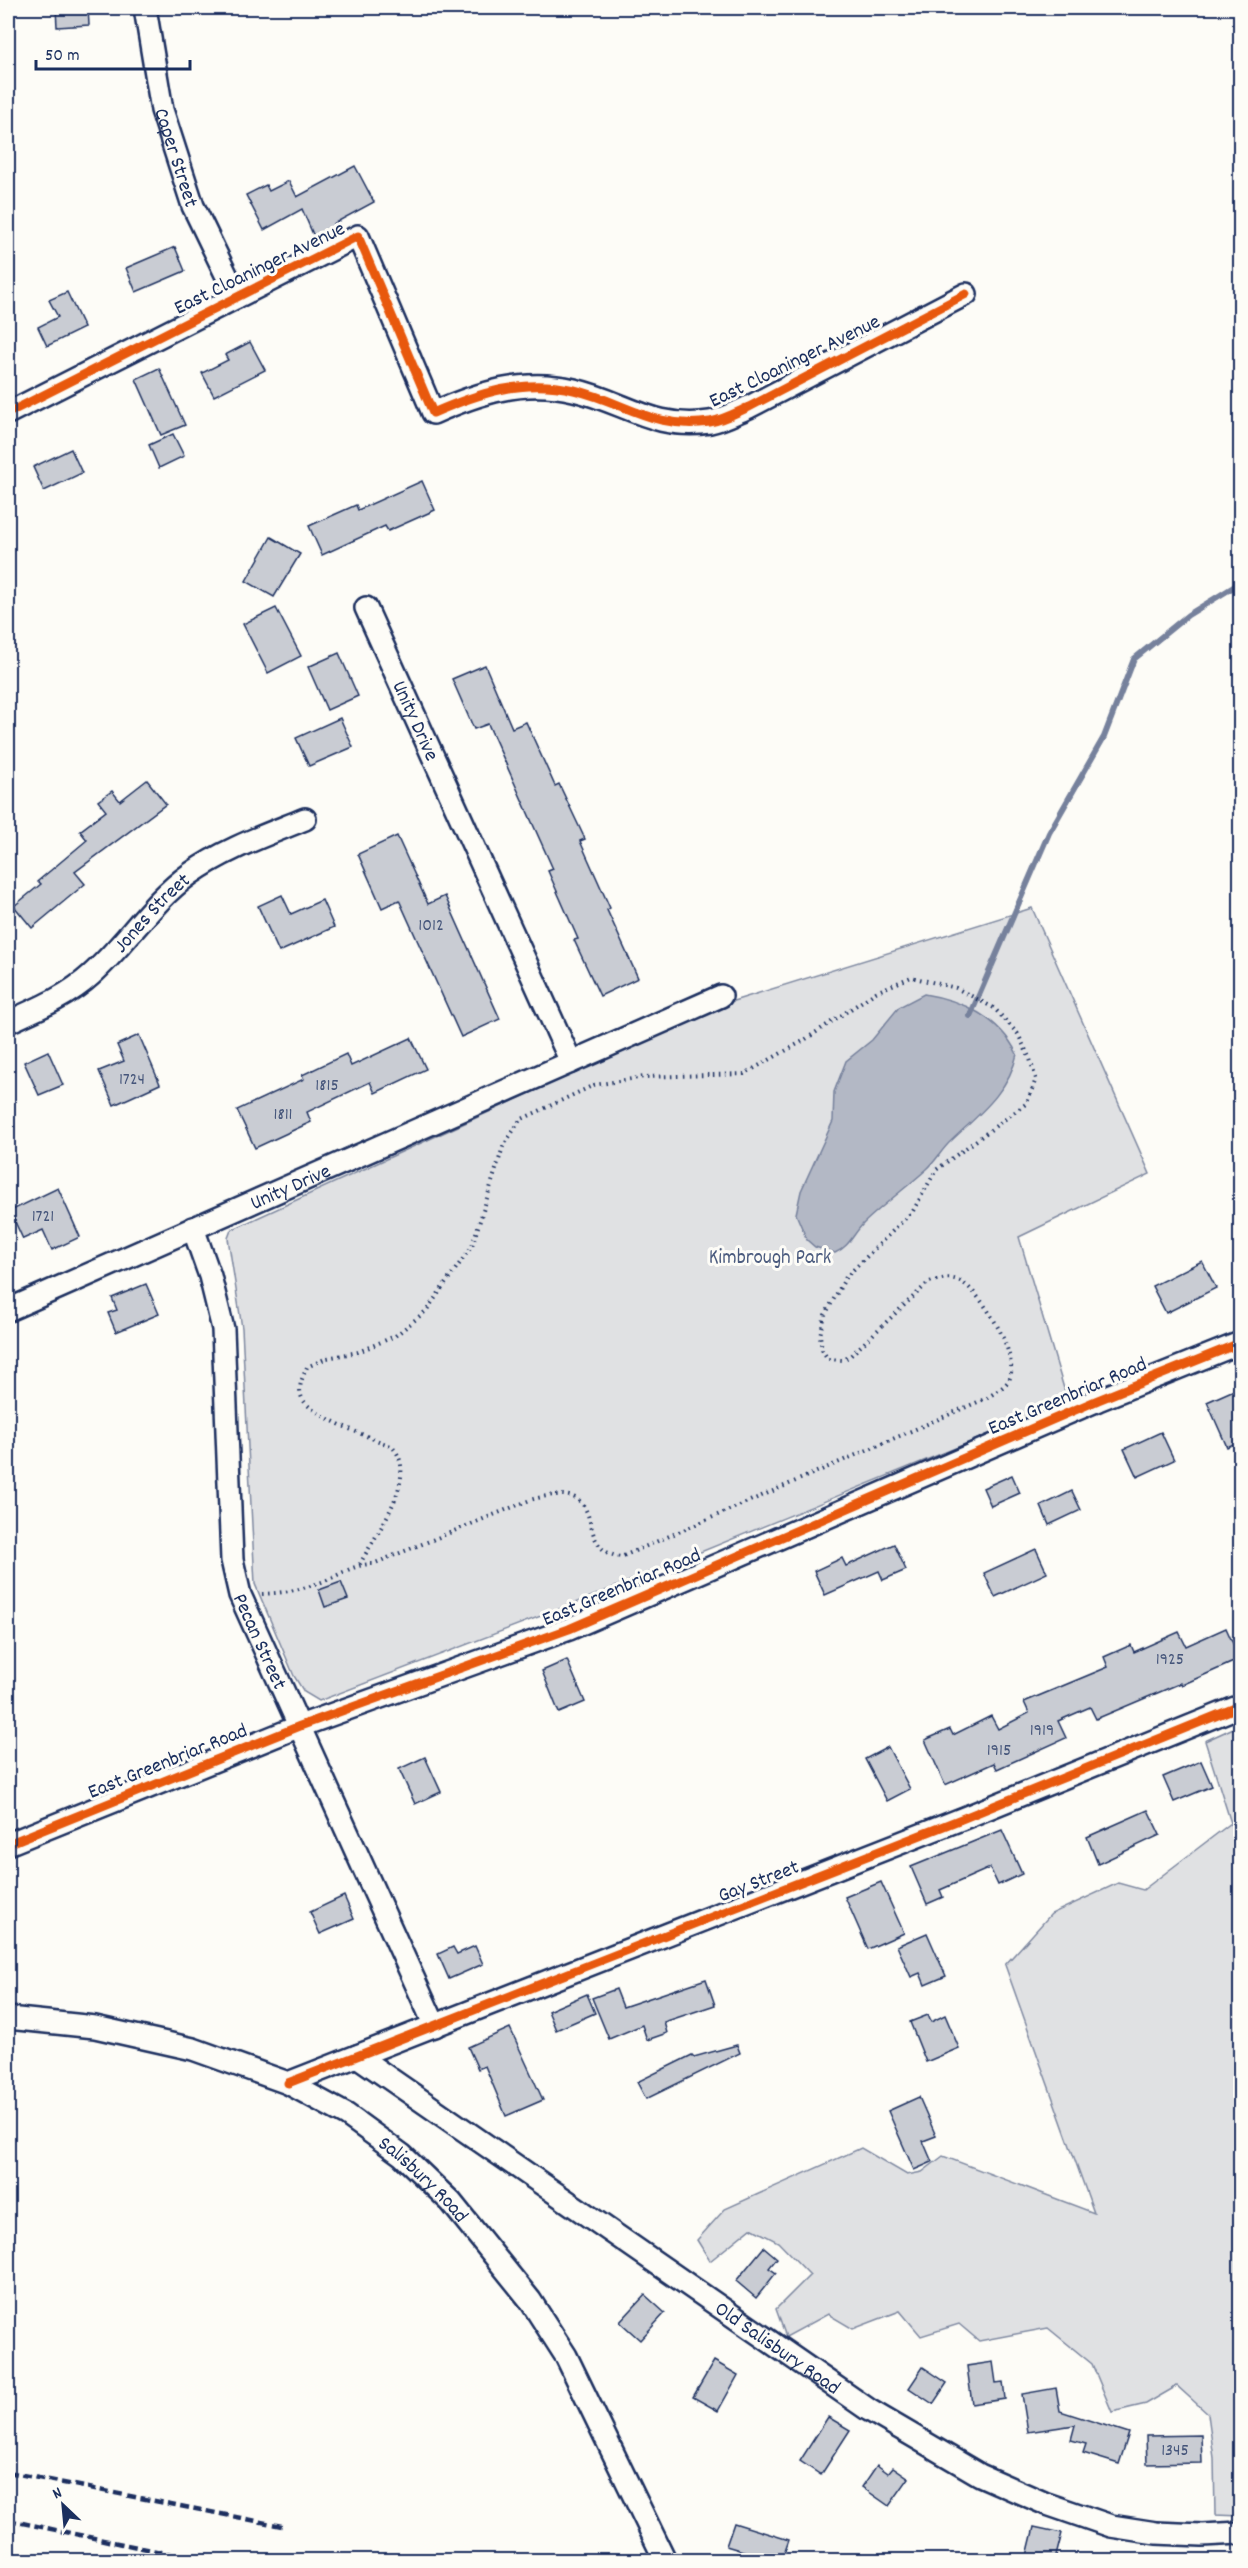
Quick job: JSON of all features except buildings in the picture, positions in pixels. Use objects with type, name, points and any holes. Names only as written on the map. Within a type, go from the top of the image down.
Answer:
[{"type":"street","name":"Caper Street","points":[[145,8],[162,110],[193,206],[237,297]]},
{"type":"street","name":"East Cloaninger Avenue","points":[[8,413],[358,236],[433,413],[478,394],[526,386],[574,390],[662,423],[712,422],[749,407],[966,294]]},
{"type":"street","name":"Unity Drive","points":[[366,608],[572,1062]]},
{"type":"street","name":"Jones Street","points":[[8,1022],[68,993],[91,975],[155,904],[190,874],[223,854],[305,819]]},
{"type":"street","name":"Unity Drive","points":[[8,1310],[721,996]]},
{"type":"street","name":"Pecan Street","points":[[194,1228],[210,1276],[223,1329],[232,1560],[240,1595],[435,2026]]},
{"type":"street","name":"East Greenbriar Road","points":[[8,1844],[300,1726],[568,1629],[1098,1400],[1240,1343]]},
{"type":"street","name":"Gay Street","points":[[288,2084],[953,1823],[1240,1706]]},
{"type":"street","name":"Salisbury Road","points":[[8,2018],[95,2027],[193,2049],[288,2084],[347,2115],[402,2155],[451,2202],[530,2300],[566,2356],[665,2560]]},
{"type":"street","name":"Old Salisbury Road","points":[[357,2056],[869,2410],[980,2475],[1044,2503],[1110,2526],[1156,2533],[1202,2535],[1240,2533]]},
{"type":"path","points":[[240,1595],[287,1592],[320,1583],[360,1564],[373,1564],[530,1500],[553,1493],[571,1494],[584,1505],[599,1547],[610,1556],[621,1557],[987,1398],[1008,1382],[1012,1367],[988,1309],[962,1282],[947,1277],[929,1282],[849,1357],[842,1360],[828,1359],[822,1350],[820,1335],[825,1315],[846,1277],[913,1211],[936,1170],[1027,1103],[1036,1079],[1030,1059],[1018,1034],[994,1008],[956,988],[911,976],[876,993],[803,1041],[744,1074],[644,1077],[594,1085],[520,1120],[503,1147],[472,1246],[426,1311],[395,1336],[358,1352],[327,1358],[307,1367],[300,1386],[302,1399],[323,1416],[391,1446],[400,1454],[404,1469],[401,1487],[360,1564]]},
{"type":"green space","name":"Kimbrough Park","points":[[1032,908],[1150,1174],[1019,1237],[1068,1402],[588,1598],[319,1701],[304,1692],[294,1676],[255,1584],[242,1328],[228,1238],[231,1230],[727,1003]]},
{"type":"green space","points":[[1240,1725],[1240,2516],[1215,2515],[1214,2458],[1208,2414],[1177,2386],[1146,2404],[1112,2412],[1092,2364],[1048,2328],[979,2341],[959,2324],[921,2336],[900,2311],[853,2329],[828,2314],[786,2337],[776,2309],[810,2275],[778,2242],[751,2228],[710,2261],[697,2240],[725,2209],[861,2148],[907,2175],[922,2172],[943,2156],[1094,2213],[1005,1965],[1051,1914],[1118,1883],[1143,1890],[1231,1823],[1205,1741]]},
{"type":"shaded area","points":[[924,994],[966,1006],[1001,1030],[1017,1054],[1013,1068],[999,1092],[981,1113],[948,1144],[927,1169],[864,1223],[844,1247],[835,1253],[815,1247],[807,1240],[796,1214],[801,1191],[833,1121],[834,1092],[846,1061],[872,1040],[899,1007]]},
{"type":"waterway","points":[[970,1016],[1049,833],[1104,737],[1134,659],[1188,615],[1240,583]]},
{"type":"railway","points":[[8,2472],[282,2526]]},
{"type":"railway","points":[[8,2520],[199,2560]]},
{"type":"cycle path","points":[[8,413],[358,236],[433,413],[467,399],[502,389],[537,386],[574,390],[592,395],[655,419],[690,423],[715,421],[749,407],[966,294]]},
{"type":"cycle path","points":[[8,1844],[300,1726],[569,1629],[1098,1400],[1240,1343]]},
{"type":"cycle path","points":[[288,2083],[964,1818],[1240,1706]]}]
